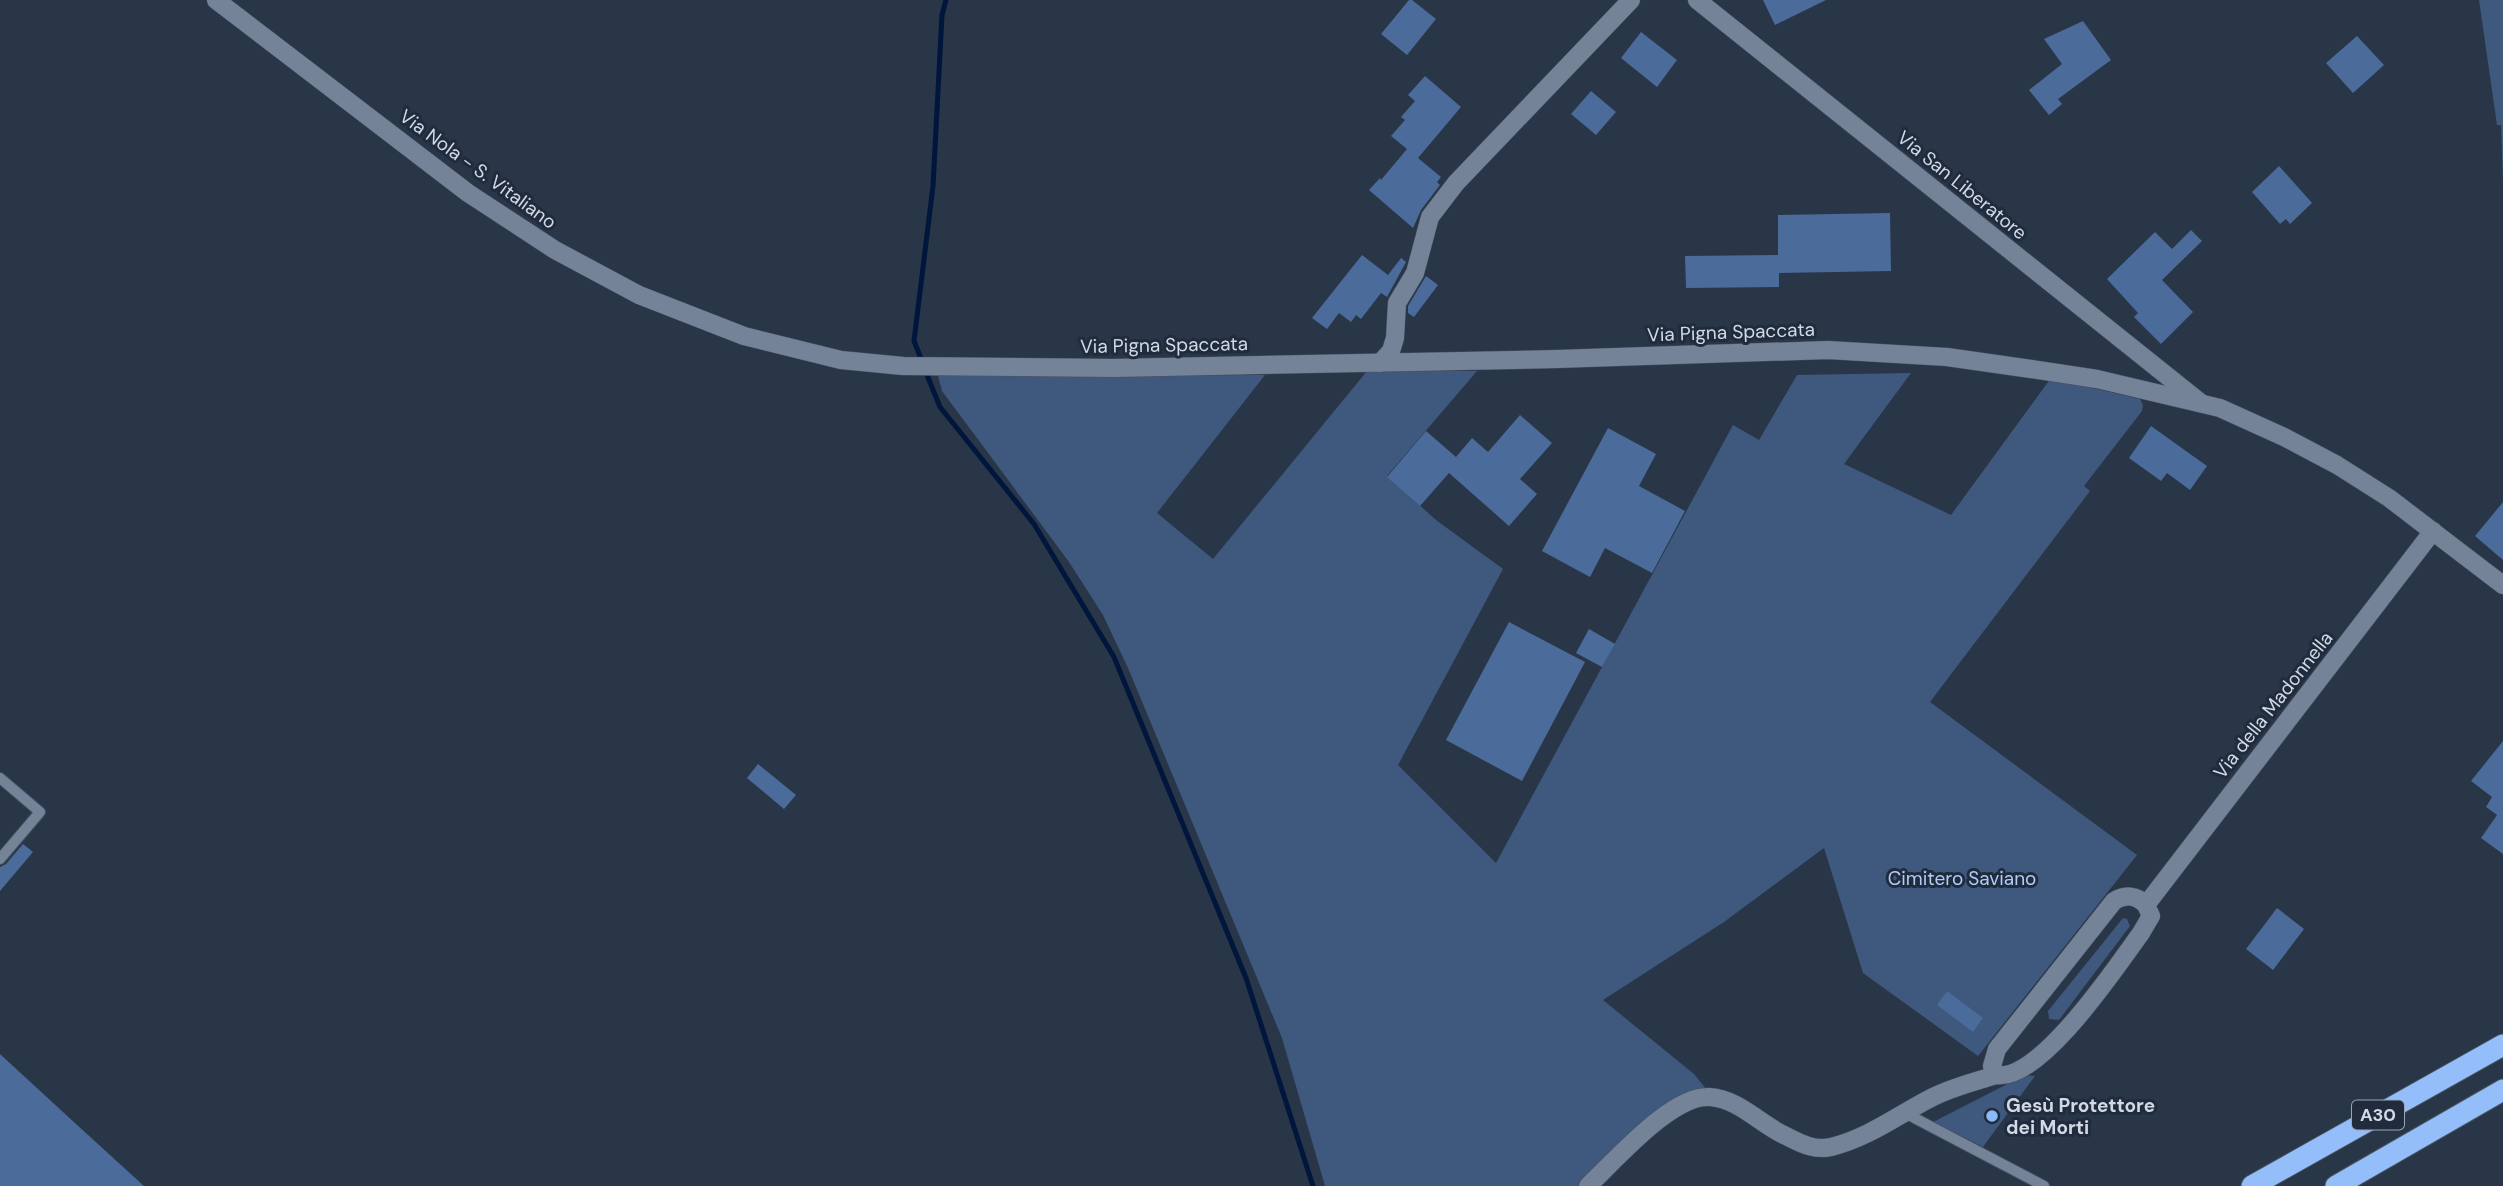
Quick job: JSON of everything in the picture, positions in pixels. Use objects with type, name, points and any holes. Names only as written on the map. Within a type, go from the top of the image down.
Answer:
[{"type":"highway","name":"A30","points":[[2252,1186],[2503,1045]]},
{"type":"highway","name":"A30","points":[[2336,1186],[2503,1090]]},
{"type":"street","name":"Via Nola - S. Vitaliano","points":[[216,0],[468,193],[555,250],[639,295],[744,336],[841,360],[903,366]]},
{"type":"street","points":[[1380,363],[1391,351],[1395,338],[1397,303],[1415,273],[1430,217],[1456,183],[1631,0]]},
{"type":"street","name":"Via San Liberatore","points":[[1697,0],[2201,403]]},
{"type":"street","name":"Via Pigna Spaccata","points":[[903,366],[1114,368],[1828,350],[1947,357],[2110,382],[2220,408],[2284,437],[2389,498],[2503,585]]},
{"type":"street","name":"Via della Madonnella","points":[[1588,1186],[1668,1111],[1689,1102],[1710,1097],[1740,1107],[1774,1131],[1812,1148],[1830,1148],[1885,1126],[1951,1088],[1996,1075],[2007,1076],[2025,1068],[2064,1032],[2148,922],[2151,912],[2146,905],[2433,531]]},
{"type":"street","points":[[1996,1075],[1992,1066],[1997,1049],[2114,901],[2122,897],[2133,897],[2146,905]]},
{"type":"lane","points":[[0,778],[40,812],[0,859]]},
{"type":"lane","points":[[1905,1113],[2044,1186]]},
{"type":"green space","points":[[2479,0],[2503,0],[2503,183],[2501,125],[2497,125]]},
{"type":"green space","name":"Cimitero Saviano","points":[[1367,371],[1477,371],[1387,476],[1436,520],[1503,569],[1398,765],[1496,863],[1733,425],[1759,440],[1797,375],[1911,373],[1844,464],[1951,515],[2051,378],[2140,399],[2142,411],[2084,486],[2090,491],[1930,702],[2137,855],[1978,1056],[1863,973],[1824,848],[1724,922],[1603,1000],[1694,1074],[1707,1090],[1638,1127],[1578,1186],[1325,1186],[1282,1038],[1128,668],[1103,615],[1069,562],[942,391],[938,376],[1265,375],[1157,513],[1213,559]]},
{"type":"green space","points":[[2123,918],[2127,919],[2130,926],[2059,1020],[2049,1019],[2048,1011]]},
{"type":"green space","points":[[2025,1075],[2035,1076],[1983,1147],[1933,1122]]},
{"type":"building","points":[[1409,0],[1436,19],[1407,55],[1381,34]]},
{"type":"building","points":[[1763,0],[1826,0],[1775,25]]},
{"type":"building","points":[[2083,21],[2111,60],[2058,99],[2062,104],[2049,115],[2029,90],[2062,64],[2044,39]]},
{"type":"building","points":[[1641,32],[1677,60],[1657,87],[1621,58]]},
{"type":"building","points":[[2357,36],[2384,65],[2353,93],[2326,63]]},
{"type":"building","points":[[1425,76],[1461,107],[1418,158],[1441,177],[1437,182],[1440,185],[1421,210],[1413,228],[1369,190],[1407,149],[1391,136],[1405,120],[1401,117],[1415,101],[1408,95]]},
{"type":"building","points":[[1591,91],[1616,112],[1596,135],[1571,114]]},
{"type":"building","points":[[2279,166],[2312,203],[2290,224],[2286,219],[2280,224],[2252,192]]},
{"type":"building","points":[[1890,213],[1891,271],[1779,273],[1779,287],[1686,288],[1685,256],[1778,255],[1778,215]]},
{"type":"building","points":[[2191,230],[2202,241],[2162,280],[2193,312],[2161,344],[2134,317],[2138,313],[2107,279],[2155,232],[2172,249]]},
{"type":"building","points":[[1362,255],[1388,275],[1401,258],[1406,262],[1387,297],[1381,293],[1361,319],[1356,315],[1351,322],[1339,313],[1327,329],[1312,318]]},
{"type":"building","points":[[1426,276],[1438,285],[1414,317],[1408,313],[1408,306]]},
{"type":"building","points":[[1520,415],[1552,443],[1520,479],[1537,494],[1509,526],[1449,473],[1420,506],[1387,477],[1426,431],[1456,457],[1472,438],[1488,452]]},
{"type":"building","points":[[2151,426],[2207,466],[2190,490],[2167,473],[2161,481],[2129,458]]},
{"type":"building","points":[[1608,428],[1656,454],[1639,486],[1685,511],[1652,573],[1605,548],[1590,577],[1542,551]]},
{"type":"building","points":[[2503,502],[2503,560],[2475,536]]},
{"type":"building","points":[[1509,622],[1585,662],[1522,781],[1446,740]]},
{"type":"building","points":[[1589,629],[1615,644],[1602,667],[1576,653]]},
{"type":"building","points":[[2503,741],[2503,854],[2481,838],[2497,815],[2486,807],[2492,797],[2471,781]]},
{"type":"building","points":[[758,764],[796,795],[784,809],[747,778]]},
{"type":"building","points":[[23,844],[33,852],[0,891],[0,867],[6,864]]},
{"type":"building","points":[[2277,908],[2304,929],[2273,970],[2246,949]]},
{"type":"building","points":[[1947,991],[1983,1018],[1973,1032],[1937,1005]]},
{"type":"building","points":[[0,1054],[76,1124],[144,1186],[0,1186]]},
{"type":"waterway","points":[[922,361],[914,341],[933,186],[942,15],[946,0]]},
{"type":"waterway","points":[[925,370],[940,407],[1034,524],[1114,657],[1246,978],[1313,1186]]},
{"type":"place","name":"Gesù Protettore dei Morti","points":[[1992,1116]]}]
